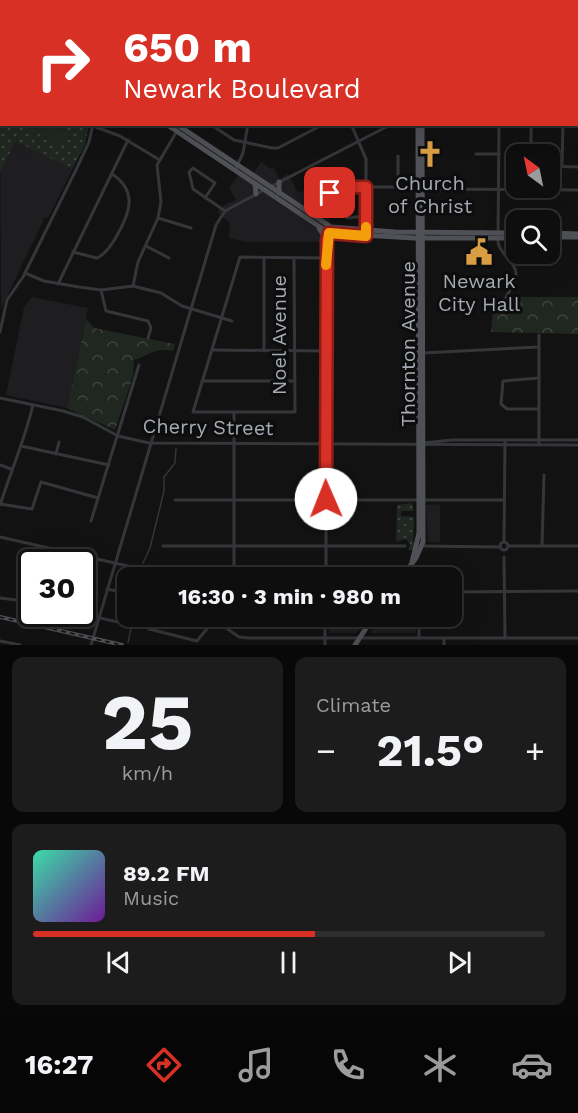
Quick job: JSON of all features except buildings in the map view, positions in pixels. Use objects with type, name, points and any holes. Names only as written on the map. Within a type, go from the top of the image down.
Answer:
[{"type":"main road","name":"Thornton Avenue","points":[[418,126],[421,235],[421,500]]},
{"type":"main road","name":"Thornton Avenue","points":[[418,188],[423,126]]},
{"type":"main road","points":[[178,128],[268,188],[318,226],[330,230],[421,235],[506,234]]},
{"type":"main road","points":[[236,168],[254,182],[279,193],[330,230]]},
{"type":"main road","points":[[254,182],[256,194]]},
{"type":"main road","points":[[279,182],[279,193]]},
{"type":"main road","points":[[318,226],[327,240]]},
{"type":"main road","points":[[498,235],[506,236]]},
{"type":"main road","points":[[560,235],[578,235]]},
{"type":"main road","name":"Thornton Avenue","points":[[419,546],[423,455],[420,443],[423,432],[421,353]]},
{"type":"main road","points":[[409,567],[419,546]]},
{"type":"main road","points":[[355,645],[367,627]]},
{"type":"street","points":[[0,332],[8,300],[25,273],[87,148],[93,126]]},
{"type":"street","points":[[95,126],[128,140],[159,159]]},
{"type":"street","points":[[216,126],[234,140],[278,148],[320,126]]},
{"type":"street","points":[[236,168],[245,143],[248,126]]},
{"type":"street","points":[[352,126],[366,159],[366,232]]},
{"type":"street","points":[[91,645],[149,443],[216,225],[225,212],[256,194],[388,126]]},
{"type":"street","points":[[499,126],[499,249],[511,261],[516,272],[513,286],[505,300]]},
{"type":"street","points":[[531,126],[531,144]]},
{"type":"street","points":[[562,126],[562,166],[578,167]]},
{"type":"street","points":[[133,286],[138,262],[158,218],[160,196],[156,171],[159,159],[178,128]]},
{"type":"street","points":[[58,284],[128,140]]},
{"type":"street","points":[[476,153],[499,153]]},
{"type":"street","points":[[398,156],[398,187]]},
{"type":"street","points":[[206,198],[215,183],[193,168],[189,172],[193,189],[225,212]]},
{"type":"street","points":[[73,252],[97,258],[109,252],[129,202],[126,188],[112,174]]},
{"type":"street","points":[[330,193],[344,187],[578,190]]},
{"type":"street","points":[[346,218],[366,216]]},
{"type":"street","points":[[158,218],[191,228]]},
{"type":"street","points":[[326,567],[326,258],[330,230]]},
{"type":"street","points":[[146,246],[169,258]]},
{"type":"street","points":[[234,567],[234,412],[193,412],[202,381],[240,257],[326,258]]},
{"type":"street","points":[[264,258],[264,351]]},
{"type":"street","name":"Noel Avenue","points":[[234,412],[295,412],[294,258]]},
{"type":"street","points":[[25,273],[58,284],[101,290],[133,286],[161,293],[189,309],[232,321]]},
{"type":"street","points":[[101,290],[106,311],[148,321],[151,328],[148,338]]},
{"type":"street","points":[[539,335],[539,445]]},
{"type":"street","points":[[421,353],[539,347]]},
{"type":"street","points":[[212,350],[326,351]]},
{"type":"street","points":[[91,522],[139,365]]},
{"type":"street","points":[[539,378],[503,381],[501,404],[507,409],[539,409]]},
{"type":"street","points":[[202,381],[294,381]]},
{"type":"street","name":"Cherry Street","points":[[0,398],[82,417],[118,436],[149,443],[432,443],[578,440]]},
{"type":"street","points":[[33,405],[21,447],[0,504],[32,509],[41,482],[98,498]]},
{"type":"street","points":[[423,432],[432,443],[423,455]]},
{"type":"street","points":[[501,547],[504,542],[505,440]]},
{"type":"street","points":[[56,454],[58,442]]},
{"type":"street","name":"Cherry Street","points":[[462,442],[504,446],[578,445]]},
{"type":"street","points":[[21,447],[110,465]]},
{"type":"street","points":[[0,465],[11,469]]},
{"type":"street","points":[[542,546],[544,475]]},
{"type":"street","points":[[175,500],[503,500]]},
{"type":"street","points":[[0,537],[136,567]]},
{"type":"street","points":[[504,542],[508,546]]},
{"type":"street","points":[[163,546],[405,546]]},
{"type":"street","points":[[419,546],[501,547],[504,550],[508,546],[578,546]]},
{"type":"street","points":[[504,557],[504,638]]},
{"type":"street","points":[[107,589],[117,591]]},
{"type":"street","points":[[462,592],[578,591]]},
{"type":"street","points":[[0,598],[18,599]]},
{"type":"street","points":[[96,616],[117,622]]},
{"type":"street","points":[[150,627],[150,629],[196,641],[208,627]]},
{"type":"street","points":[[224,627],[239,637],[578,638]]},
{"type":"street","points":[[325,627],[325,645]]},
{"type":"street","points":[[420,627],[420,638]]},
{"type":"street","points":[[444,638],[444,645]]},
{"type":"street","points":[[0,641],[20,645]]},
{"type":"shaded area","points":[[0,126],[89,126],[85,144],[48,218],[45,217],[1,309]]},
{"type":"shaded area","points":[[261,162],[271,169],[274,168],[279,179],[288,174],[298,193],[315,187],[314,184],[330,176],[329,223],[320,231],[324,242],[247,242],[229,238],[230,223],[217,212],[224,205],[236,200],[229,188],[245,166],[254,172]]},
{"type":"shaded area","points":[[32,297],[88,308],[67,408],[6,395],[24,307]]},
{"type":"shaded area","points":[[440,504],[440,542],[428,542],[426,505]]},
{"type":"shaded area","points":[[328,627],[360,627],[356,633],[329,633]]},
{"type":"shaded area","points":[[374,627],[416,627],[416,633],[371,633]]},
{"type":"green space","points":[[0,126],[89,126],[85,144],[72,169],[17,142],[20,132],[0,172]]},
{"type":"green space","points":[[28,126],[68,126],[60,144]]},
{"type":"green space","points":[[511,297],[578,297],[578,334],[491,332],[493,310],[509,305]]},
{"type":"green space","points":[[86,319],[94,328],[175,344],[173,351],[157,351],[134,360],[133,376],[115,430],[67,408]]},
{"type":"green space","points":[[412,503],[414,511],[401,511],[401,516],[414,517],[413,550],[408,550],[410,544],[406,539],[396,542],[397,505]]},
{"type":"waterway","points":[[143,563],[150,548],[164,491],[164,477],[175,463],[176,448]]},
{"type":"waterway","points":[[128,642],[131,627]]},
{"type":"railway","points":[[0,617],[122,645]]},
{"type":"slow traffic","points":[[326,265],[329,233],[366,236],[366,227]]},
{"type":"place","name":"Church of Christ","points":[[430,154]]},
{"type":"place","name":"Newark City Hall","points":[[479,252]]},
{"type":"route","points":[[326,499],[326,246],[329,233],[366,236],[366,187],[344,187],[330,193]]}]
